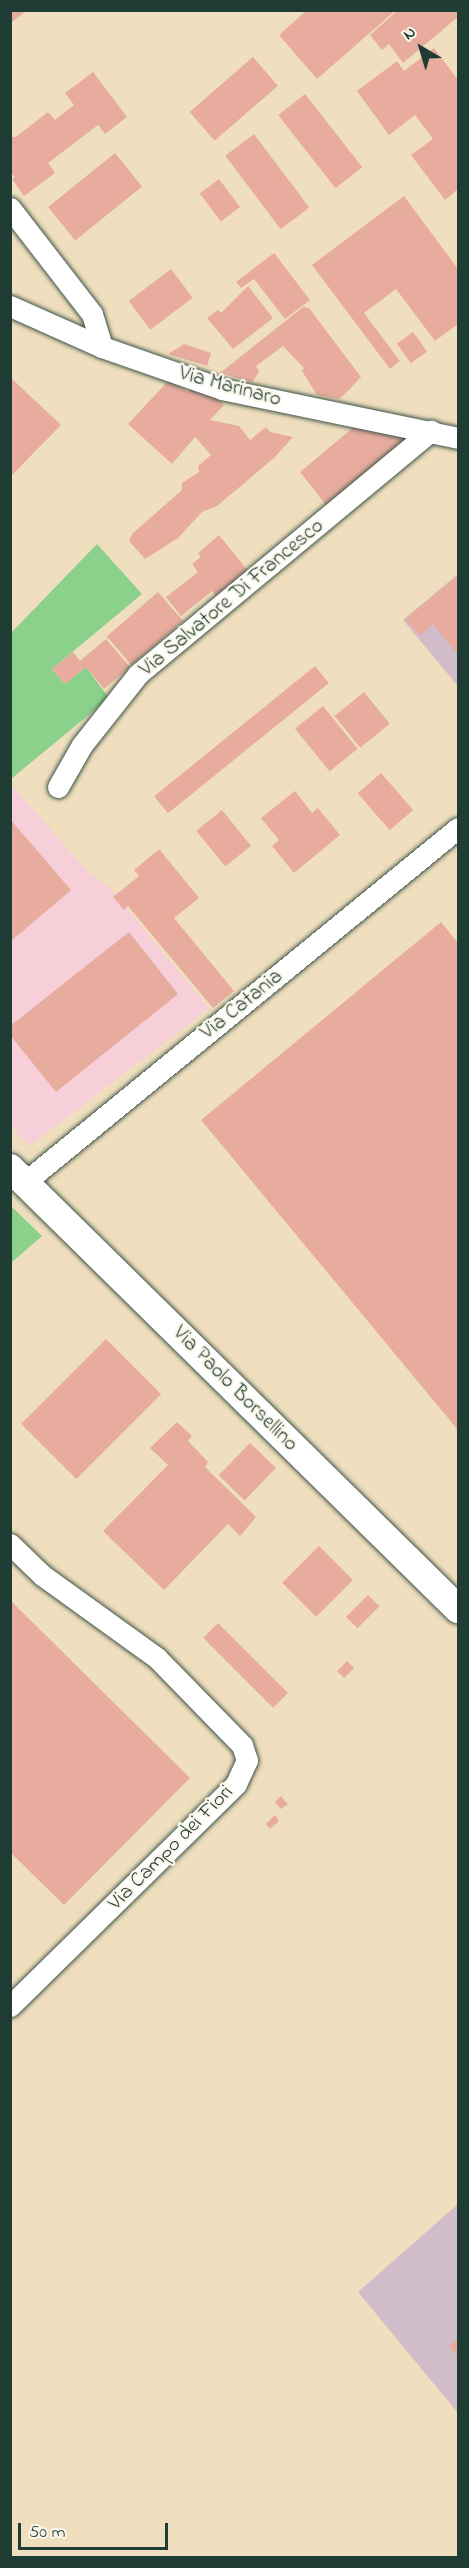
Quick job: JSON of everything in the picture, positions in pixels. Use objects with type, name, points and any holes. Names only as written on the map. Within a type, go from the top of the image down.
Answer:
[{"type":"main road","name":"Via Paolo Borsellino","points":[[18,1175],[459,1609]]},
{"type":"street","points":[[10,208],[92,314],[102,347]]},
{"type":"street","name":"Via Marinaro","points":[[10,306],[102,347],[222,389],[459,438]]},
{"type":"street","name":"Via Salvatore Di Francesco","points":[[58,787],[82,745],[138,675],[431,431]]},
{"type":"street","name":"Via Catania","points":[[18,1175],[459,828]]},
{"type":"street","name":"Via Campo dei Fiori","points":[[10,1544],[42,1575],[157,1658],[242,1745],[247,1760],[236,1784],[10,2007]]},
{"type":"shaded area","points":[[458,574],[458,686],[403,620]]},
{"type":"shaded area","points":[[10,783],[90,874],[109,887],[209,1008],[30,1146],[11,1127]]},
{"type":"shaded area","points":[[458,2204],[458,2413],[358,2292]]},
{"type":"green space","points":[[97,544],[142,594],[52,669],[65,684],[86,667],[109,698],[11,779],[11,633]]},
{"type":"green space","points":[[11,1206],[42,1236],[10,1263]]},
{"type":"building","points":[[10,10],[27,10],[10,24]]},
{"type":"building","points":[[307,10],[396,10],[317,79],[279,35]]},
{"type":"building","points":[[398,10],[458,10],[458,17],[403,63],[389,44],[382,50],[370,35]]},
{"type":"building","points":[[434,48],[458,80],[458,189],[445,200],[411,155],[433,139],[415,115],[389,135],[357,91],[397,61],[404,71]]},
{"type":"building","points":[[253,57],[278,86],[215,141],[190,112]]},
{"type":"building","points":[[93,72],[127,117],[105,134],[98,125],[48,163],[55,173],[24,196],[10,172],[10,137],[16,137],[48,112],[55,120],[74,105],[65,93]]},
{"type":"building","points":[[305,94],[362,167],[335,188],[278,115]]},
{"type":"building","points":[[254,134],[309,207],[281,229],[225,156]]},
{"type":"building","points":[[115,153],[142,186],[75,241],[48,207]]},
{"type":"building","points":[[219,179],[240,207],[221,221],[200,193]]},
{"type":"building","points":[[404,196],[458,269],[458,324],[435,341],[396,289],[364,313],[400,361],[390,369],[312,265]]},
{"type":"building","points":[[274,253],[310,300],[285,319],[254,279],[241,288],[236,282]]},
{"type":"building","points":[[171,269],[193,298],[150,330],[129,301]]},
{"type":"building","points":[[248,286],[273,318],[233,349],[207,318],[218,310],[221,313]]},
{"type":"building","points":[[303,307],[309,308],[361,377],[339,399],[317,395],[302,371],[304,368],[283,346],[256,366],[259,372],[252,382],[220,373]]},
{"type":"building","points":[[413,332],[427,351],[411,363],[397,344]]},
{"type":"building","points":[[184,344],[211,353],[207,366],[168,354]]},
{"type":"building","points":[[10,377],[61,425],[10,477]]},
{"type":"building","points":[[169,380],[188,392],[191,389],[213,395],[224,405],[210,420],[239,426],[250,440],[266,427],[270,432],[293,437],[274,458],[217,506],[202,512],[178,538],[145,559],[129,541],[132,534],[182,490],[182,483],[199,472],[198,466],[211,455],[195,437],[172,464],[128,424]]},
{"type":"building","points":[[361,421],[410,437],[326,505],[300,472]]},
{"type":"building","points":[[219,535],[248,571],[216,596],[212,591],[181,616],[166,597],[198,572],[192,564],[201,557],[198,553]]},
{"type":"building","points":[[458,575],[458,655],[433,624],[420,636],[405,619]]},
{"type":"building","points":[[158,592],[183,621],[132,665],[107,637]]},
{"type":"building","points":[[106,639],[130,667],[104,689],[86,667],[65,684],[52,669],[73,652],[80,661]]},
{"type":"building","points":[[315,666],[329,683],[168,813],[154,796]]},
{"type":"building","points":[[364,692],[390,724],[360,748],[334,716]]},
{"type":"building","points":[[323,706],[358,749],[330,771],[295,729]]},
{"type":"building","points":[[381,773],[413,810],[390,830],[358,793]]},
{"type":"building","points":[[295,791],[312,813],[318,808],[340,835],[294,873],[272,846],[279,840],[261,818]]},
{"type":"building","points":[[222,810],[251,846],[225,867],[196,831]]},
{"type":"building","points":[[10,819],[71,890],[10,942]]},
{"type":"building","points":[[159,849],[199,898],[174,918],[234,991],[213,1008],[128,906],[124,910],[113,897],[139,876],[134,870]]},
{"type":"building","points":[[441,922],[458,943],[458,1430],[201,1120]]},
{"type":"building","points":[[129,932],[178,994],[56,1092],[10,1035],[10,1026]]},
{"type":"building","points":[[106,1339],[161,1394],[76,1479],[21,1424]]},
{"type":"building","points":[[177,1422],[192,1436],[188,1441],[208,1462],[205,1467],[256,1517],[240,1536],[228,1524],[164,1590],[103,1531],[168,1465],[150,1448]]},
{"type":"building","points":[[250,1443],[276,1468],[245,1500],[219,1475]]},
{"type":"building","points":[[319,1546],[353,1580],[316,1617],[282,1583]]},
{"type":"building","points":[[368,1595],[379,1606],[357,1628],[346,1617]]},
{"type":"building","points":[[10,1600],[190,1778],[64,1905],[10,1852]]},
{"type":"building","points":[[218,1623],[288,1693],[273,1708],[203,1638]]},
{"type":"building","points":[[347,1661],[354,1668],[344,1678],[337,1671]]},
{"type":"building","points":[[281,1796],[288,1804],[281,1809],[275,1802]]},
{"type":"building","points":[[275,1815],[279,1821],[270,1829],[266,1824]]},
{"type":"building","points":[[458,2339],[458,2357],[449,2346]]}]
